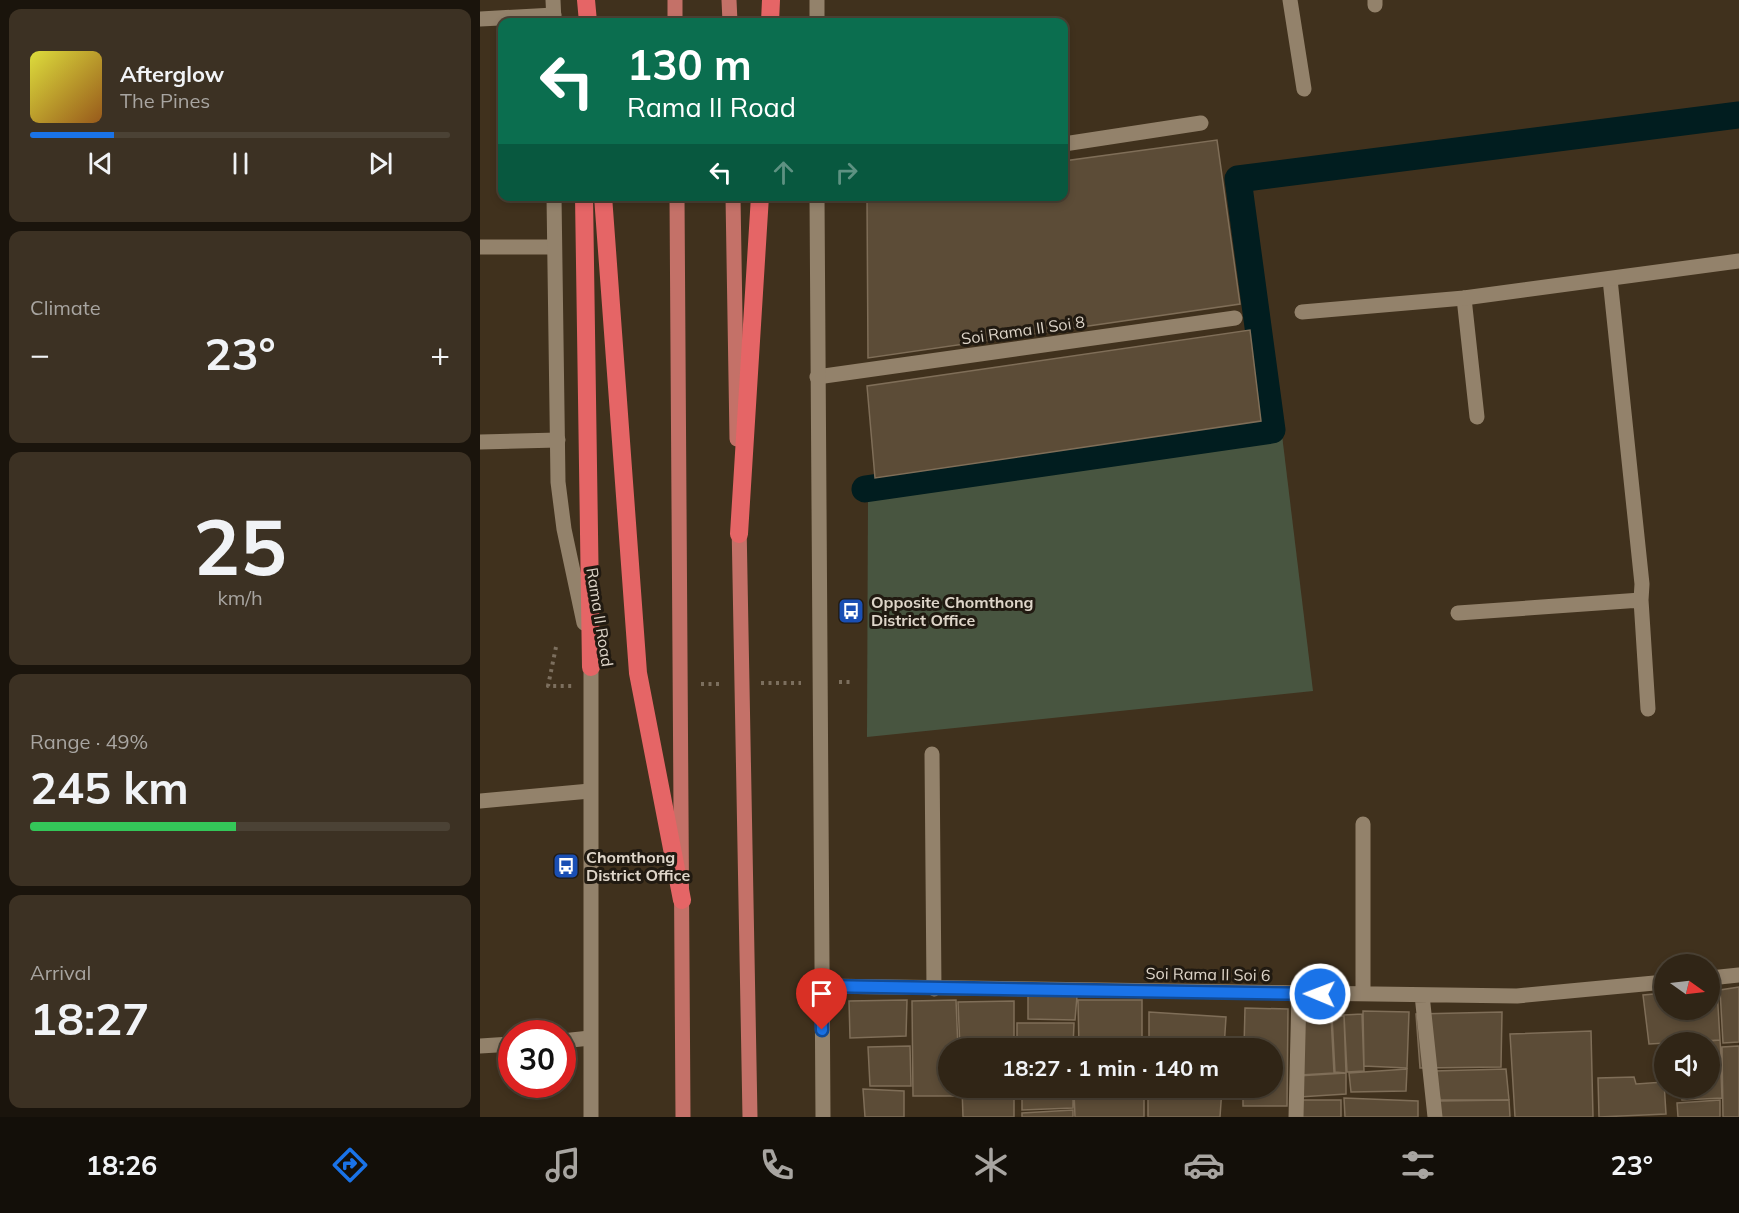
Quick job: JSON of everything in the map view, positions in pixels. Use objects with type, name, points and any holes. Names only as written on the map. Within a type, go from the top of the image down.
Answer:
[{"type":"highway","points":[[580,0],[581,18]]},
{"type":"highway","points":[[586,0],[588,18]]},
{"type":"highway","points":[[770,18],[771,0]]},
{"type":"highway","points":[[584,201],[591,667]]},
{"type":"highway","points":[[603,201],[638,673],[682,900]]},
{"type":"highway","points":[[739,534],[760,201]]},
{"type":"main road","points":[[675,0],[675,18]]},
{"type":"main road","points":[[729,0],[730,18]]},
{"type":"main road","points":[[676,201],[682,1114]]},
{"type":"main road","points":[[733,201],[750,1117]]},
{"type":"street","points":[[817,0],[817,18]]},
{"type":"street","points":[[1290,0],[1304,89]]},
{"type":"street","points":[[480,19],[554,13]]},
{"type":"street","points":[[1068,143],[1201,123]]},
{"type":"street","name":"Rama II Road","points":[[554,201],[558,482],[564,529],[580,597],[591,667],[591,1117]]},
{"type":"street","points":[[817,201],[823,1117]]},
{"type":"street","points":[[480,247],[554,247]]},
{"type":"street","points":[[1302,312],[1464,298],[1739,261]]},
{"type":"street","points":[[1610,279],[1642,584],[1648,709]]},
{"type":"street","points":[[1464,298],[1477,417]]},
{"type":"street","name":"Soi Rama II Soi 8","points":[[817,377],[1235,318]]},
{"type":"street","points":[[480,442],[558,440]]},
{"type":"street","points":[[1458,613],[1641,600]]},
{"type":"street","points":[[932,754],[934,989]]},
{"type":"street","points":[[480,801],[590,790]]},
{"type":"street","points":[[1363,824],[1363,994]]},
{"type":"street","points":[[1720,977],[1739,975]]},
{"type":"street","name":"Soi Rama II Soi 6","points":[[821,986],[1517,996],[1654,983]]},
{"type":"street","points":[[1296,1117],[1299,993]]},
{"type":"street","points":[[1422,995],[1434,1117]]},
{"type":"street","points":[[576,1040],[590,1038]]},
{"type":"street","points":[[480,1046],[498,1045]]},
{"type":"path","points":[[548,686],[556,647]]},
{"type":"green space","points":[[1282,435],[1313,691],[867,737],[868,499]]},
{"type":"building","points":[[1217,140],[1240,304],[868,358],[867,201],[1068,201],[1068,160]]},
{"type":"building","points":[[1250,330],[1261,421],[875,478],[867,386]]},
{"type":"building","points":[[1739,987],[1739,1042],[1723,1043],[1720,990]]},
{"type":"building","points":[[1654,994],[1654,1020],[1719,1020],[1720,1032],[1654,1032],[1654,1044],[1649,1044],[1643,995]]},
{"type":"building","points":[[1028,996],[1077,996],[1075,1020],[1028,1019]]},
{"type":"building","points":[[907,1000],[906,1036],[850,1038],[849,1001]]},
{"type":"building","points":[[956,1000],[958,1038],[938,1038],[938,1096],[913,1096],[912,1001]]},
{"type":"building","points":[[1078,1000],[1142,1000],[1142,1038],[1079,1038]]},
{"type":"building","points":[[1014,1001],[1014,1038],[960,1038],[958,1002]]},
{"type":"building","points":[[1245,1008],[1288,1009],[1287,1106],[1243,1106],[1243,1098],[1283,1098],[1283,1038],[1244,1038]]},
{"type":"building","points":[[1363,1011],[1409,1012],[1407,1068],[1364,1066]]},
{"type":"building","points":[[1149,1012],[1226,1017],[1225,1038],[1149,1038]]},
{"type":"building","points":[[1502,1012],[1501,1067],[1420,1068],[1416,1014]]},
{"type":"building","points":[[1362,1014],[1364,1071],[1347,1072],[1344,1015]]},
{"type":"building","points":[[1299,1016],[1331,1016],[1334,1073],[1300,1075]]},
{"type":"building","points":[[1332,1016],[1344,1016],[1346,1073],[1335,1072]]},
{"type":"building","points":[[1017,1023],[1074,1023],[1073,1038],[1017,1038]]},
{"type":"building","points":[[1591,1031],[1593,1117],[1515,1117],[1510,1034]]},
{"type":"building","points":[[1720,1040],[1722,1071],[1720,1071]]},
{"type":"building","points":[[910,1046],[911,1086],[870,1086],[868,1047]]},
{"type":"building","points":[[1739,1046],[1739,1117],[1723,1117],[1722,1047]]},
{"type":"building","points":[[1407,1069],[1406,1091],[1351,1092],[1349,1073]]},
{"type":"building","points":[[1506,1069],[1509,1100],[1440,1100],[1434,1071]]},
{"type":"building","points":[[1720,1072],[1722,1098],[1682,1100],[1682,1098],[1720,1098]]},
{"type":"building","points":[[1346,1073],[1346,1094],[1299,1097],[1297,1076]]},
{"type":"building","points":[[1634,1077],[1636,1084],[1654,1083],[1654,1098],[1665,1098],[1666,1114],[1599,1117],[1598,1078]]},
{"type":"building","points":[[863,1089],[904,1091],[904,1117],[865,1117]]},
{"type":"building","points":[[962,1098],[1014,1098],[1014,1117],[963,1117]]},
{"type":"building","points":[[1022,1098],[1073,1098],[1073,1108],[1022,1110]]},
{"type":"building","points":[[1074,1098],[1144,1098],[1144,1117],[1075,1117]]},
{"type":"building","points":[[1148,1098],[1221,1098],[1220,1117],[1148,1117]]},
{"type":"building","points":[[1344,1098],[1418,1101],[1418,1117],[1345,1117]]},
{"type":"building","points":[[1301,1100],[1341,1100],[1341,1117],[1301,1117]]},
{"type":"building","points":[[1509,1100],[1510,1117],[1440,1117],[1439,1101]]},
{"type":"building","points":[[1720,1100],[1720,1117],[1678,1117],[1677,1103]]},
{"type":"building","points":[[1073,1110],[1073,1117],[1022,1117],[1022,1113]]},
{"type":"waterway","points":[[865,489],[1272,430],[1238,179],[1739,115]]},
{"type":"place","name":"Opposite Chomthong District Office","points":[[851,611]]},
{"type":"place","name":"Chomthong District Office","points":[[566,866]]},
{"type":"route","points":[[822,1030],[821,986],[1320,994]]}]
